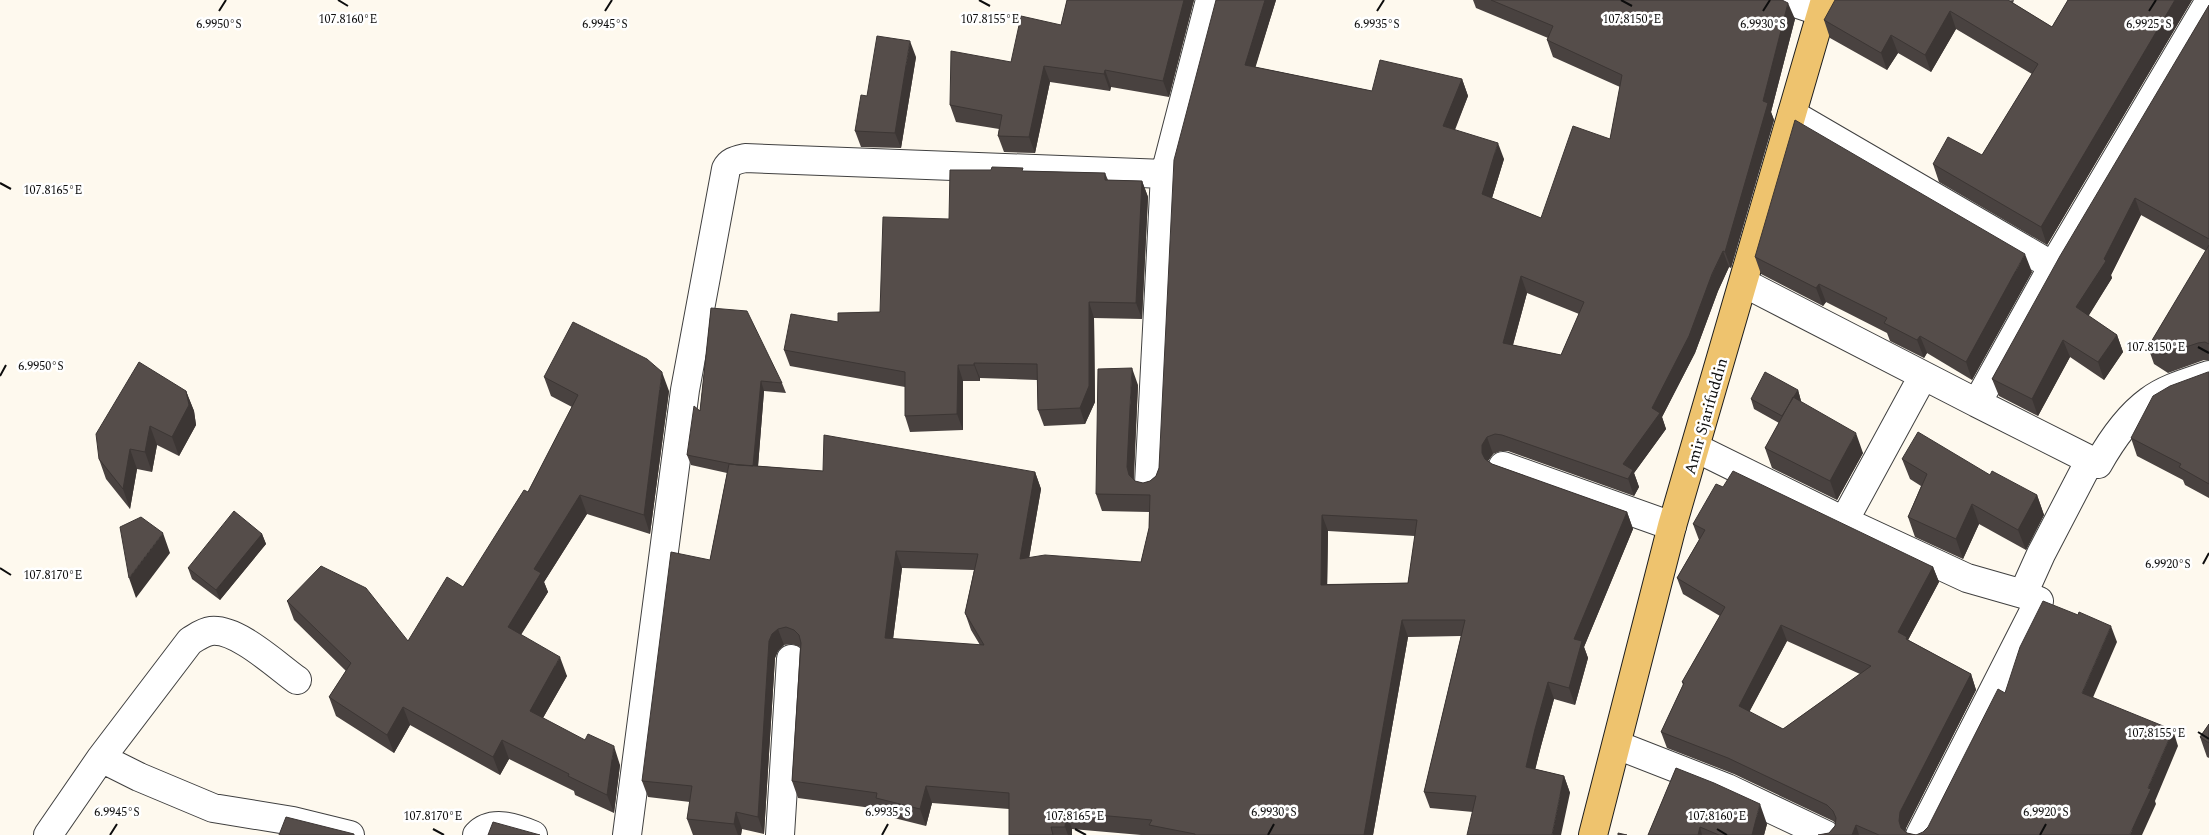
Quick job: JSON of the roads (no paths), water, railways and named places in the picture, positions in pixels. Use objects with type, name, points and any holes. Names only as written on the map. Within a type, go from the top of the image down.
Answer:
[{"type":"main road","name":"Amir Sjarifuddin","points":[[1593,835],[1672,526],[1823,6]]},
{"type":"street","points":[[1149,484],[1166,174],[1210,0]]},
{"type":"street","points":[[1786,0],[1823,6]]},
{"type":"street","points":[[1976,403],[2053,266],[2209,2]]},
{"type":"street","points":[[1792,114],[2053,266]]},
{"type":"street","points":[[627,835],[685,390],[728,165],[745,158],[1166,174]]},
{"type":"street","points":[[1744,283],[2098,464],[2116,435],[2148,401],[2174,388],[2209,375]]},
{"type":"street","points":[[1844,521],[1923,376]]},
{"type":"street","points":[[1696,448],[1751,473],[1844,521],[1967,578],[2023,594],[2039,601],[1920,835]]},
{"type":"street","points":[[2023,594],[2041,554],[2090,460]]},
{"type":"street","points":[[1503,466],[1672,526]]},
{"type":"street","points":[[48,835],[101,758],[190,641],[203,633],[212,631],[235,635],[297,680]]},
{"type":"street","points":[[780,835],[791,659]]},
{"type":"street","points":[[1617,745],[1727,788],[1826,835]]},
{"type":"street","points":[[101,758],[139,777],[213,808],[293,821],[350,835]]},
{"type":"street","points":[[477,835],[483,829],[496,826],[513,827],[533,835]]}]
